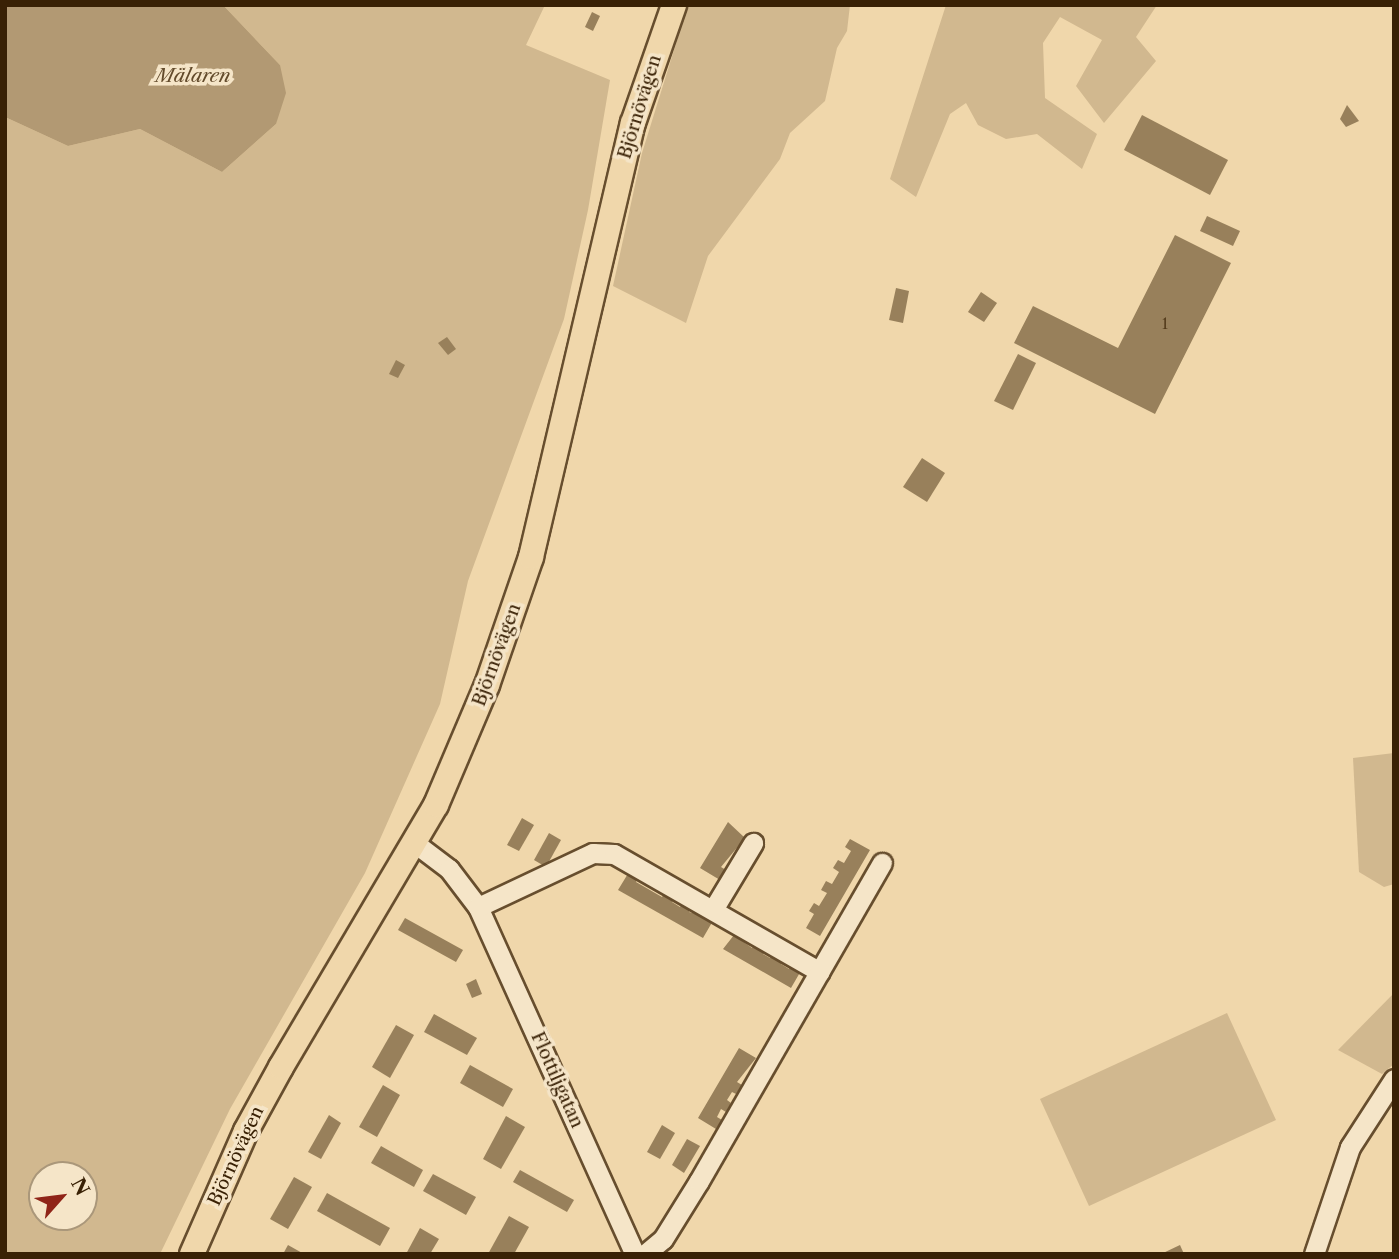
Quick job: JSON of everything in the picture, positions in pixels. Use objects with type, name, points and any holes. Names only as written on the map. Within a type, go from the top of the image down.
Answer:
[{"type":"main road","name":"Björnövägen","points":[[192,1254],[275,1078],[416,844],[454,766],[528,569],[633,123],[674,5]]},
{"type":"street","points":[[714,908],[753,843]]},
{"type":"street","name":"Flottiljgatan","points":[[416,844],[449,869],[478,907],[635,1254]]},
{"type":"street","points":[[478,907],[593,853],[604,852],[714,908],[820,972]]},
{"type":"street","points":[[645,1254],[663,1239],[678,1215],[882,863]]},
{"type":"street","points":[[1314,1254],[1350,1147],[1390,1091]]},
{"type":"shaded area","points":[[223,5],[545,5],[526,45],[610,80],[588,210],[564,319],[468,581],[440,704],[365,873],[230,1109],[160,1254],[5,1254],[5,117],[68,146],[140,129],[222,172],[276,124],[280,65]]},
{"type":"shaded area","points":[[688,5],[850,5],[847,31],[837,48],[825,101],[790,133],[780,159],[708,256],[686,323],[613,286],[642,153]]},
{"type":"shaded area","points":[[946,5],[1157,5],[1136,37],[1156,61],[1104,123],[1076,86],[1102,40],[1060,17],[1043,43],[1045,98],[1097,134],[1082,169],[1037,134],[1006,139],[978,125],[966,103],[950,114],[916,197],[890,179]]},
{"type":"shaded area","points":[[1394,753],[1394,884],[1384,887],[1359,872],[1353,758]]},
{"type":"shaded area","points":[[1394,993],[1394,1064],[1382,1074],[1338,1050]]},
{"type":"shaded area","points":[[1227,1013],[1276,1120],[1089,1206],[1040,1099]]},
{"type":"water","name":"Mälaren","points":[[5,5],[223,5],[280,65],[286,93],[276,124],[222,172],[140,129],[68,146],[5,117]]},
{"type":"building","points":[[592,12],[600,16],[593,31],[585,27]]},
{"type":"building","points":[[1347,105],[1359,121],[1346,127],[1340,119]]},
{"type":"building","points":[[1142,115],[1228,160],[1210,195],[1124,150]]},
{"type":"building","points":[[1207,216],[1240,231],[1233,246],[1200,231]]},
{"type":"building","points":[[1175,235],[1231,263],[1155,414],[1014,343],[1033,306],[1118,348]]},
{"type":"building","points":[[896,288],[909,291],[903,323],[889,320]]},
{"type":"building","points":[[981,292],[997,303],[984,322],[968,312]]},
{"type":"building","points":[[447,337],[456,349],[448,355],[438,343]]},
{"type":"building","points":[[1018,354],[1036,363],[1013,410],[994,401]]},
{"type":"building","points":[[396,360],[405,365],[398,378],[389,374]]},
{"type":"building","points":[[922,458],[945,473],[927,502],[903,487]]},
{"type":"building","points":[[522,818],[534,825],[519,851],[507,845]]},
{"type":"building","points":[[728,822],[745,838],[721,867],[726,870],[720,880],[700,868]]},
{"type":"building","points":[[549,833],[561,840],[546,867],[534,860]]},
{"type":"building","points":[[850,839],[870,850],[820,936],[806,928],[814,914],[809,911],[814,903],[819,906],[827,893],[821,890],[826,881],[832,884],[839,872],[833,868],[838,860],[844,863],[851,851],[845,847]]},
{"type":"building","points":[[629,872],[639,877],[636,882],[662,897],[665,892],[675,897],[672,902],[680,907],[683,902],[692,907],[689,912],[714,919],[703,938],[618,890]]},
{"type":"building","points":[[405,918],[463,950],[456,962],[398,930]]},
{"type":"building","points":[[734,935],[752,948],[755,943],[766,949],[763,954],[770,958],[773,954],[783,959],[781,964],[789,969],[792,964],[802,969],[791,988],[723,949]]},
{"type":"building","points":[[476,979],[482,994],[472,998],[466,984]]},
{"type":"building","points":[[434,1014],[477,1038],[467,1055],[424,1032]]},
{"type":"building","points":[[396,1025],[414,1035],[390,1078],[372,1067]]},
{"type":"building","points":[[739,1048],[756,1058],[737,1082],[742,1085],[736,1094],[732,1092],[727,1100],[731,1103],[726,1112],[721,1109],[717,1117],[722,1120],[716,1129],[698,1118]]},
{"type":"building","points":[[470,1065],[513,1089],[503,1107],[460,1083]]},
{"type":"building","points":[[383,1085],[400,1095],[377,1137],[359,1127]]},
{"type":"building","points":[[329,1115],[341,1123],[321,1159],[308,1152]]},
{"type":"building","points":[[506,1116],[525,1127],[501,1169],[483,1159]]},
{"type":"building","points":[[662,1125],[675,1133],[660,1159],[647,1152]]},
{"type":"building","points":[[687,1139],[700,1146],[684,1173],[672,1165]]},
{"type":"building","points":[[381,1146],[423,1170],[414,1187],[371,1163]]},
{"type":"building","points":[[520,1170],[574,1200],[567,1212],[513,1182]]},
{"type":"building","points":[[433,1174],[476,1197],[466,1215],[423,1191]]},
{"type":"building","points":[[294,1177],[312,1187],[288,1229],[270,1219]]},
{"type":"building","points":[[327,1193],[390,1228],[380,1246],[317,1211]]},
{"type":"building","points":[[509,1216],[529,1227],[514,1254],[488,1254]]},
{"type":"building","points":[[420,1228],[439,1239],[430,1254],[406,1254]]},
{"type":"building","points":[[288,1245],[304,1254],[283,1254]]},
{"type":"building","points":[[1180,1245],[1184,1254],[1161,1254]]}]
